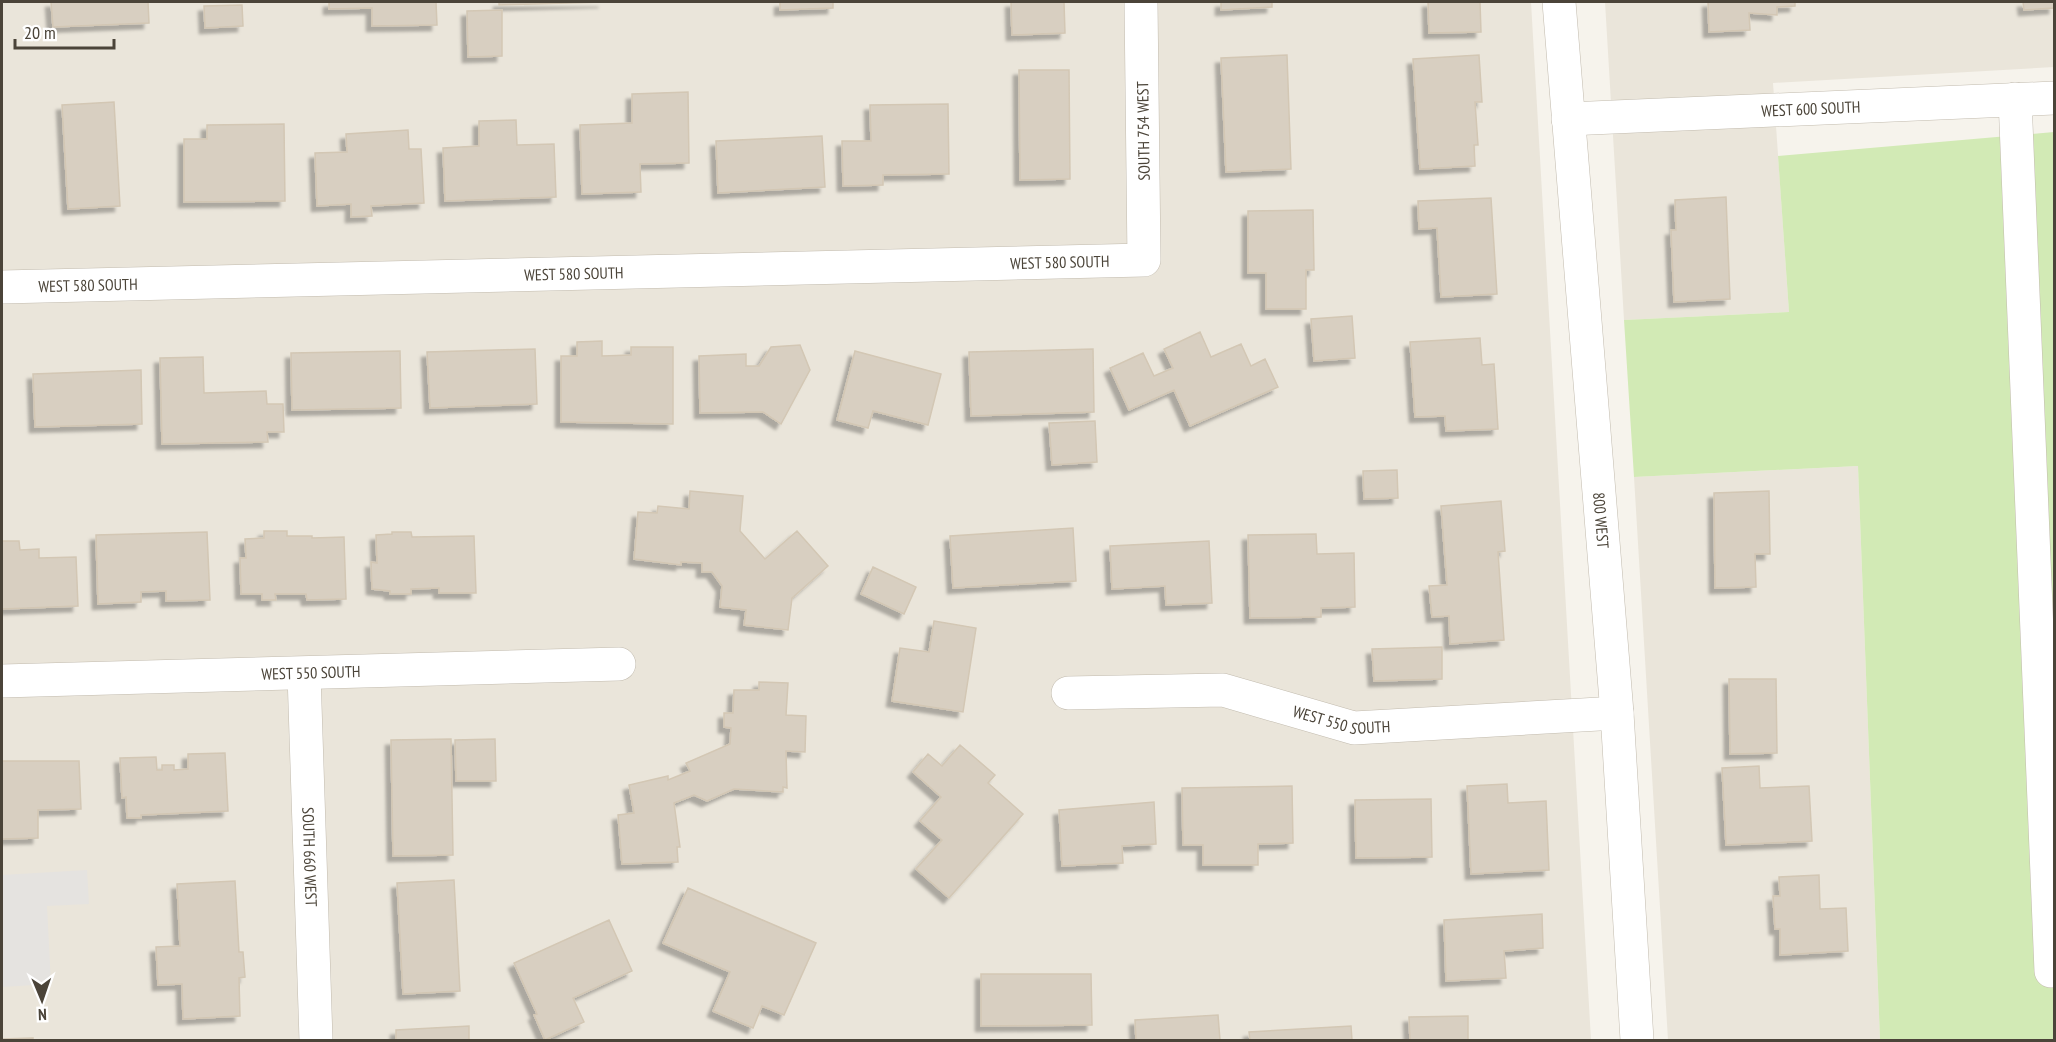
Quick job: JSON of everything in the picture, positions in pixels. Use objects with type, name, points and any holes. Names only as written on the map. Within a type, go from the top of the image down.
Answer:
[{"type":"street","name":"SOUTH 754 WEST","points":[[1141,2],[1144,260]]},
{"type":"street","name":"800 WEST","points":[[1559,2],[1617,713],[1637,1041]]},
{"type":"street","name":"WEST 600 SOUTH","points":[[1568,120],[2055,98]]},
{"type":"street","points":[[2014,99],[2051,971]]},
{"type":"street","name":"WEST 580 SOUTH","points":[[2,287],[1144,260]]},
{"type":"street","name":"WEST 550 SOUTH","points":[[2,681],[619,664]]},
{"type":"street","name":"SOUTH 660 WEST","points":[[304,674],[316,1041]]},
{"type":"street","name":"WEST 550 SOUTH","points":[[1068,693],[1223,690],[1354,728],[1617,713]]},
{"type":"shaded area","points":[[2,2],[1531,2],[1591,1040],[2,1040]]},
{"type":"shaded area","points":[[1605,2],[2054,2],[2054,67],[1773,83],[1789,312],[1624,320]]},
{"type":"shaded area","points":[[1858,466],[1880,1040],[1668,1040],[1634,477]]},
{"type":"shaded area","points":[[87,870],[89,904],[47,906],[51,984],[2,987],[2,875]]},
{"type":"green space","points":[[2054,132],[2054,1040],[1880,1040],[1858,466],[1634,477],[1624,320],[1789,312],[1778,156]]},
{"type":"building","points":[[51,2],[148,2],[149,23],[53,27]]},
{"type":"building","points":[[329,2],[436,2],[437,25],[372,26],[372,8],[329,9]]},
{"type":"building","points":[[499,2],[604,2],[499,5]]},
{"type":"building","points":[[780,2],[833,2],[833,8],[780,10]]},
{"type":"building","points":[[1011,2],[1064,2],[1065,33],[1012,35]]},
{"type":"building","points":[[1221,2],[1272,2],[1272,7],[1221,10]]},
{"type":"building","points":[[1428,2],[1480,2],[1481,32],[1429,33]]},
{"type":"building","points":[[1708,2],[1795,2],[1795,6],[1777,7],[1777,15],[1749,13],[1750,30],[1709,32]]},
{"type":"building","points":[[2023,2],[2054,2],[2054,8],[2024,10]]},
{"type":"building","points":[[242,5],[243,26],[205,28],[204,6]]},
{"type":"building","points":[[502,10],[502,56],[468,57],[467,11]]},
{"type":"building","points":[[1287,55],[1291,169],[1226,172],[1221,58]]},
{"type":"building","points":[[1479,55],[1482,102],[1475,102],[1478,145],[1474,145],[1475,166],[1420,169],[1413,59]]},
{"type":"building","points":[[1019,70],[1069,70],[1070,179],[1020,180]]},
{"type":"building","points":[[688,92],[689,163],[640,164],[641,192],[582,194],[580,125],[632,123],[632,94]]},
{"type":"building","points":[[114,102],[120,206],[68,209],[62,105]]},
{"type":"building","points":[[948,104],[949,174],[883,175],[883,185],[843,186],[842,141],[871,141],[870,105]]},
{"type":"building","points":[[516,120],[517,145],[554,144],[556,197],[445,201],[443,148],[479,146],[479,121]]},
{"type":"building","points":[[284,124],[285,201],[184,202],[184,139],[207,139],[207,125]]},
{"type":"building","points":[[408,130],[409,149],[421,149],[424,203],[371,206],[372,216],[351,217],[351,204],[317,206],[315,153],[347,152],[346,134]]},
{"type":"building","points":[[822,136],[825,187],[718,193],[716,141]]},
{"type":"building","points":[[1726,197],[1730,299],[1674,302],[1671,230],[1676,230],[1675,200]]},
{"type":"building","points":[[1491,198],[1497,294],[1441,297],[1437,228],[1419,229],[1418,201]]},
{"type":"building","points":[[1313,210],[1314,270],[1306,270],[1306,309],[1266,309],[1266,273],[1248,273],[1248,211]]},
{"type":"building","points":[[1352,316],[1355,358],[1314,361],[1311,319]]},
{"type":"building","points":[[1200,332],[1211,357],[1241,344],[1251,366],[1265,359],[1278,387],[1190,426],[1174,390],[1129,410],[1110,368],[1143,353],[1154,376],[1173,368],[1164,349]]},
{"type":"building","points":[[1480,338],[1482,365],[1494,364],[1498,429],[1446,431],[1445,416],[1415,417],[1410,342]]},
{"type":"building","points":[[602,341],[602,356],[631,355],[631,347],[673,347],[673,424],[561,422],[561,356],[577,356],[577,342]]},
{"type":"building","points":[[800,345],[810,370],[781,424],[763,412],[700,413],[699,356],[746,354],[746,366],[759,366],[771,347]]},
{"type":"building","points":[[535,349],[537,404],[430,408],[427,352]]},
{"type":"building","points":[[1093,349],[1094,412],[971,416],[969,352]]},
{"type":"building","points":[[400,351],[401,408],[292,410],[291,353]]},
{"type":"building","points":[[855,351],[941,374],[928,425],[873,411],[868,428],[837,420]]},
{"type":"building","points":[[203,357],[204,393],[266,391],[267,404],[283,404],[284,432],[267,432],[268,442],[162,444],[160,358]]},
{"type":"building","points":[[141,370],[142,424],[35,427],[33,374]]},
{"type":"building","points":[[1095,421],[1097,462],[1052,465],[1049,423]]},
{"type":"building","points":[[1397,470],[1398,498],[1364,499],[1363,471]]},
{"type":"building","points":[[690,491],[743,496],[740,531],[765,559],[797,531],[828,566],[792,598],[788,630],[744,625],[746,610],[720,607],[722,586],[712,572],[702,572],[702,563],[681,562],[681,565],[634,559],[638,512],[657,513],[658,506],[689,509]]},
{"type":"building","points":[[1769,491],[1770,554],[1755,554],[1756,587],[1715,588],[1714,493]]},
{"type":"building","points":[[1501,501],[1505,551],[1498,552],[1504,640],[1450,644],[1449,616],[1432,617],[1429,586],[1447,585],[1441,506]]},
{"type":"building","points":[[1073,528],[1076,581],[953,588],[950,536]]},
{"type":"building","points":[[264,531],[287,531],[287,536],[312,536],[312,538],[344,537],[346,599],[307,600],[306,594],[275,594],[276,600],[262,600],[262,594],[241,594],[240,558],[246,558],[245,539],[264,538]]},
{"type":"building","points":[[207,532],[210,600],[166,601],[166,591],[141,592],[141,602],[98,604],[96,535]]},
{"type":"building","points":[[392,532],[411,532],[412,537],[474,536],[476,593],[439,593],[439,588],[411,589],[411,594],[390,594],[390,591],[372,589],[371,562],[377,563],[376,535],[392,534]]},
{"type":"building","points":[[1316,534],[1317,554],[1354,553],[1355,607],[1321,608],[1321,617],[1250,618],[1248,535]]},
{"type":"building","points":[[2,541],[19,541],[20,550],[39,549],[39,558],[76,557],[78,606],[2,609]]},
{"type":"building","points":[[1209,541],[1212,603],[1166,605],[1165,586],[1112,589],[1110,546]]},
{"type":"building","points":[[873,567],[916,587],[904,614],[861,594]]},
{"type":"building","points":[[934,621],[976,628],[963,712],[892,701],[900,648],[929,652]]},
{"type":"building","points":[[1442,647],[1442,679],[1374,681],[1372,649]]},
{"type":"building","points":[[1729,679],[1776,679],[1777,753],[1730,754]]},
{"type":"building","points":[[759,682],[788,683],[786,715],[806,716],[805,752],[786,751],[787,788],[783,787],[783,792],[734,789],[707,801],[694,795],[674,803],[680,847],[677,847],[678,862],[622,864],[618,815],[634,813],[629,785],[668,776],[668,780],[690,771],[686,763],[730,744],[731,728],[724,727],[724,713],[733,713],[734,690],[759,690]]},
{"type":"building","points":[[451,739],[453,855],[393,856],[391,740]]},
{"type":"building","points":[[495,739],[496,781],[456,781],[455,740]]},
{"type":"building","points":[[960,745],[995,775],[988,783],[1023,814],[949,898],[916,869],[942,840],[920,821],[941,797],[913,772],[928,754],[942,766]]},
{"type":"building","points":[[225,753],[228,811],[141,815],[141,818],[127,818],[126,797],[122,798],[120,758],[156,757],[157,770],[162,770],[162,765],[174,765],[174,770],[188,769],[188,754]]},
{"type":"building","points":[[2,761],[79,761],[81,809],[38,810],[38,838],[2,839]]},
{"type":"building","points":[[1759,766],[1760,788],[1809,786],[1812,841],[1726,845],[1722,768]]},
{"type":"building","points":[[1507,784],[1508,803],[1546,801],[1549,870],[1471,874],[1467,786]]},
{"type":"building","points":[[1292,786],[1293,843],[1258,844],[1258,865],[1203,865],[1203,845],[1183,845],[1182,788]]},
{"type":"building","points":[[1431,799],[1432,857],[1356,858],[1355,800]]},
{"type":"building","points":[[1154,802],[1156,844],[1122,846],[1123,863],[1062,866],[1059,810]]},
{"type":"building","points":[[1819,875],[1820,909],[1846,908],[1848,951],[1780,955],[1780,929],[1775,929],[1773,896],[1780,896],[1779,877]]},
{"type":"building","points":[[454,880],[460,991],[403,994],[397,883]]},
{"type":"building","points":[[235,881],[239,952],[243,952],[245,977],[239,978],[240,1016],[183,1019],[182,984],[158,985],[156,947],[180,946],[177,884]]},
{"type":"building","points":[[688,888],[816,943],[784,1015],[762,1006],[753,1028],[713,1011],[730,972],[663,943]]},
{"type":"building","points":[[1542,914],[1543,948],[1504,951],[1506,978],[1446,981],[1444,920]]},
{"type":"building","points":[[609,920],[632,971],[573,998],[584,1022],[545,1040],[534,1015],[537,1014],[514,963]]},
{"type":"building","points":[[981,974],[1091,974],[1092,1025],[981,1026]]},
{"type":"building","points":[[1218,1015],[1220,1040],[1136,1040],[1135,1020]]},
{"type":"building","points":[[1468,1016],[1468,1040],[1410,1040],[1409,1017]]},
{"type":"building","points":[[469,1026],[469,1040],[396,1040],[396,1030]]},
{"type":"building","points":[[1351,1026],[1352,1040],[1250,1040],[1249,1032]]},
{"type":"building","points":[[33,1038],[33,1040],[2,1040],[2,1039]]}]
